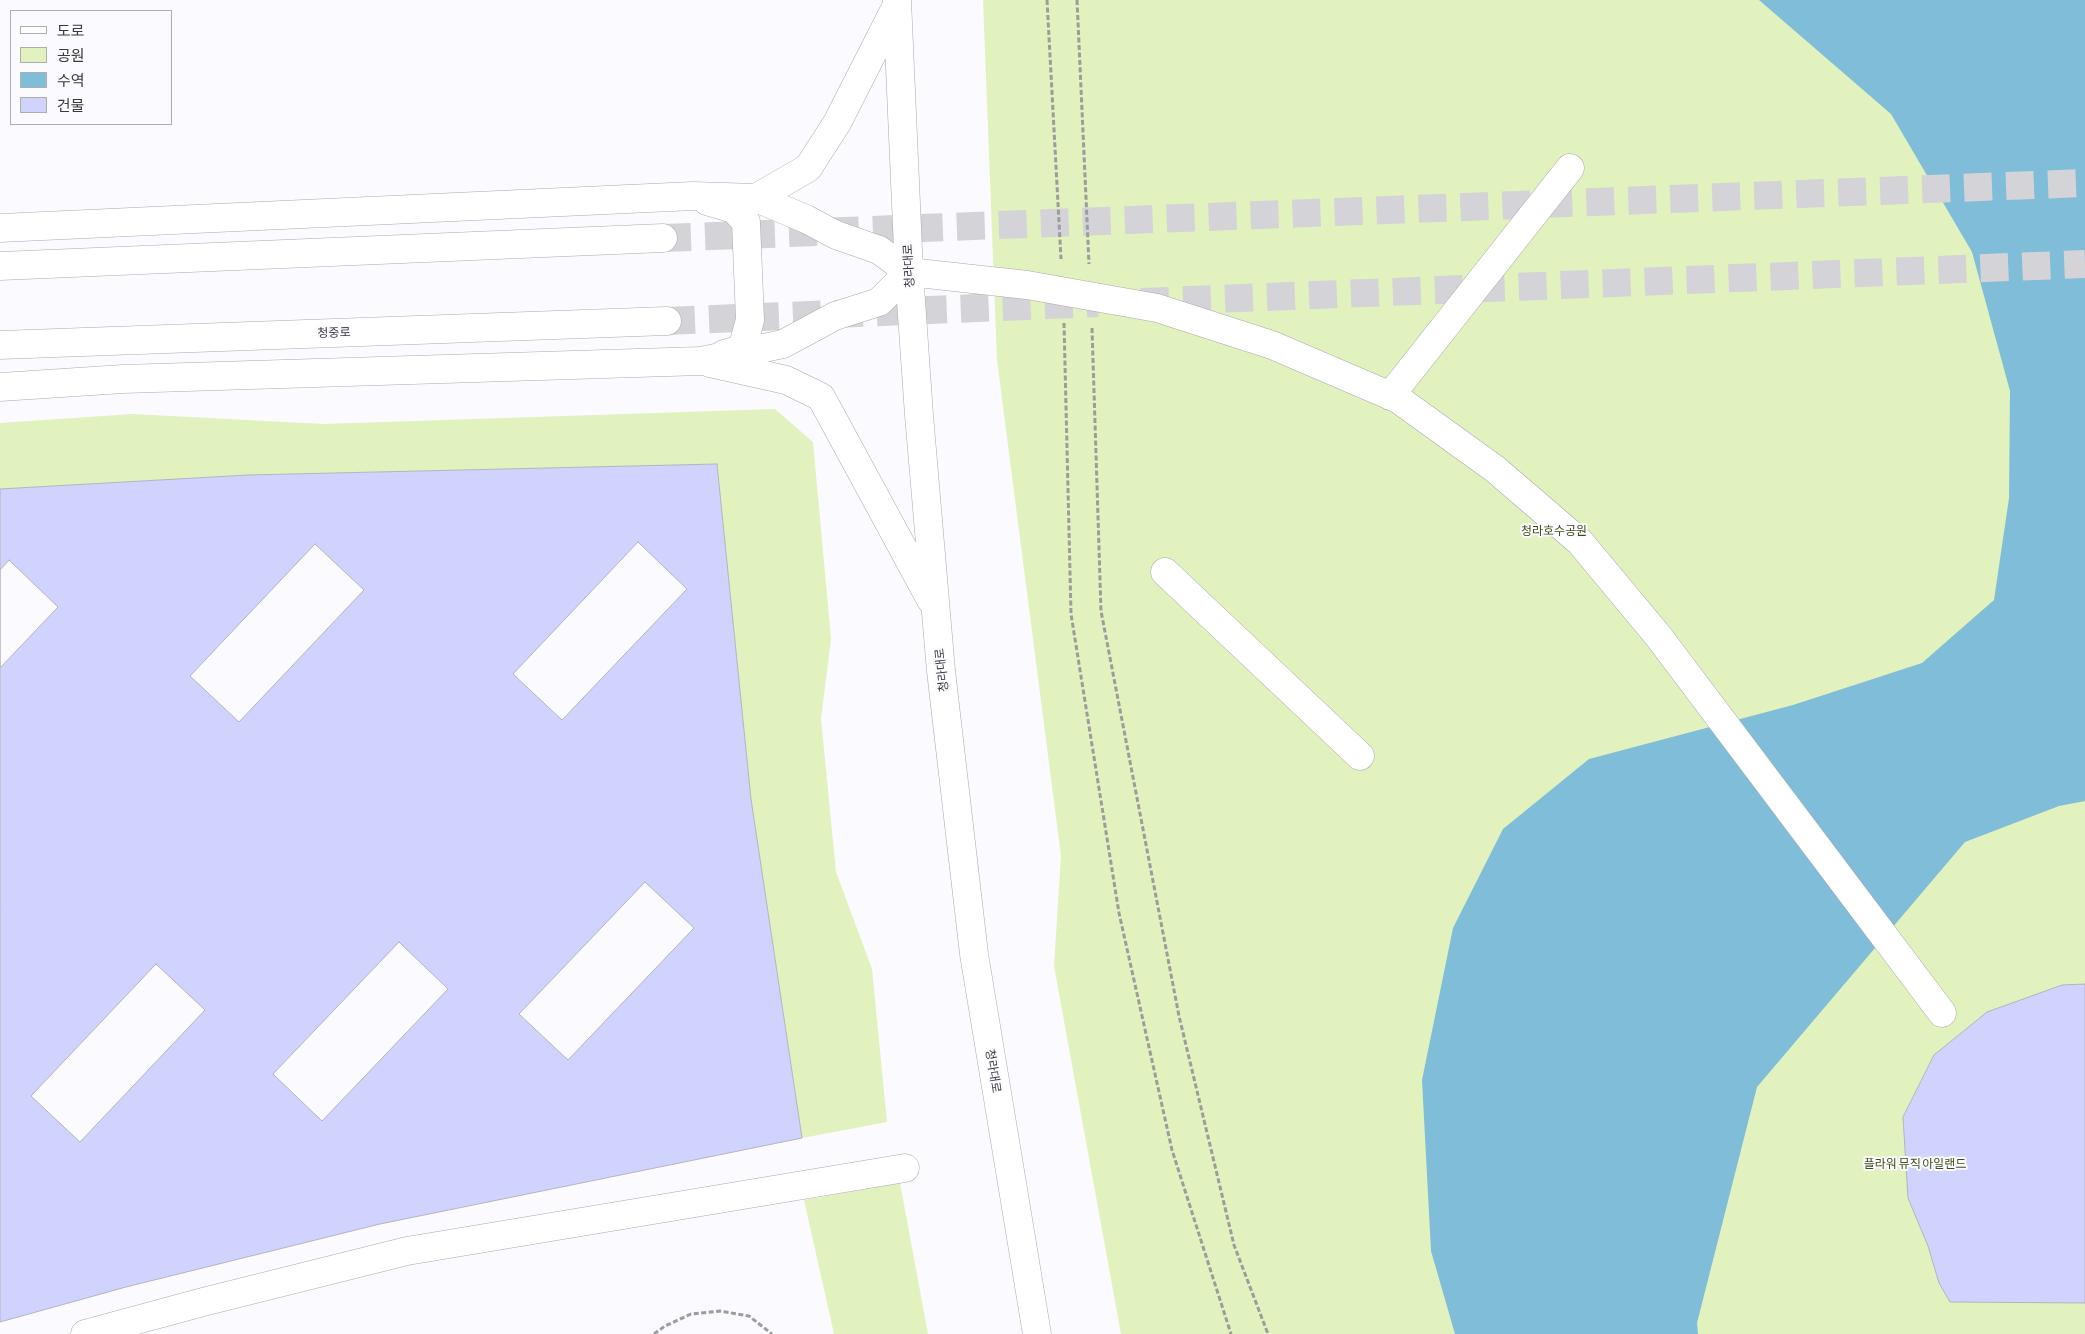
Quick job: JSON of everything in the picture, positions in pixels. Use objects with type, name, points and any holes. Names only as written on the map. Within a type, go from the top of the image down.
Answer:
[{"type":"street","points":[[756,198],[808,168],[837,123],[897,2]]},
{"type":"street","name":"청라대로","points":[[897,2],[919,415],[936,609],[974,954],[1038,1334]]},
{"type":"street","points":[[1390,396],[1570,168]]},
{"type":"street","points":[[693,196],[734,210],[746,222],[750,320],[742,349],[701,361]]},
{"type":"street","points":[[0,228],[693,196],[756,198],[806,219],[836,235],[879,250],[910,272],[1063,291],[1157,308],[1272,345],[1390,396],[1495,469],[1580,542],[1660,636],[1942,1013]]},
{"type":"street","points":[[0,266],[663,238]]},
{"type":"street","points":[[0,387],[123,378],[701,361],[783,344],[835,316],[878,302],[910,272]]},
{"type":"street","name":"청중로","points":[[0,345],[667,320]]},
{"type":"street","points":[[701,361],[786,380],[821,397],[936,609]]},
{"type":"street","points":[[1165,572],[1360,756]]},
{"type":"street","points":[[85,1334],[202,1302],[407,1251],[905,1168]]},
{"type":"path","points":[[1047,0],[1063,291],[1071,614],[1119,913],[1172,1150],[1231,1334]]},
{"type":"path","points":[[1078,0],[1091,296],[1101,611],[1178,1016],[1234,1244],[1268,1334]]},
{"type":"path","points":[[654,1334],[665,1326],[691,1314],[720,1311],[749,1316],[772,1334]]},
{"type":"green space","name":"청라호수공원","points":[[983,0],[2085,0],[2085,1334],[1121,1334],[1054,966],[1061,856],[997,360]]},
{"type":"green space","points":[[775,409],[813,442],[831,639],[821,719],[836,872],[872,969],[887,1122],[802,1138],[751,799],[717,464],[248,475],[0,489],[0,423],[132,414],[324,424]]},
{"type":"green space","points":[[900,1183],[928,1334],[834,1334],[804,1200]]},
{"type":"water","points":[[1759,0],[2085,0],[2085,801],[2059,806],[1965,842],[1757,1087],[1697,1323],[1698,1334],[1455,1334],[1431,1251],[1422,1080],[1453,928],[1503,829],[1589,759],[1793,705],[1922,663],[1994,600],[2009,498],[2010,391],[1972,252],[1891,114]]},
{"type":"building","points":[[717,464],[751,799],[802,1138],[380,1224],[126,1287],[0,1322],[0,489],[248,475]]},
{"type":"building","points":[[638,542],[687,589],[562,720],[513,674]]},
{"type":"building","points":[[315,544],[364,590],[239,722],[190,676]]},
{"type":"building","points":[[9,560],[58,607],[0,668],[0,570]]},
{"type":"building","points":[[645,882],[694,928],[568,1060],[519,1014]]},
{"type":"building","points":[[399,942],[448,989],[322,1121],[273,1074]]},
{"type":"building","points":[[156,964],[205,1010],[80,1142],[31,1096]]},
{"type":"building","points":[[2085,984],[2085,1303],[1950,1302],[1939,1283],[1928,1246],[1908,1198],[1903,1117],[1934,1055],[1987,1012],[2062,985]]},
{"type":"tunnel","points":[[663,238],[2085,183]]},
{"type":"tunnel","points":[[1141,302],[2085,264]]},
{"type":"tunnel","points":[[667,321],[1098,303]]},
{"type":"park label","name":"플라워 뮤직 아일랜드","points":[[1915,1164]]}]
